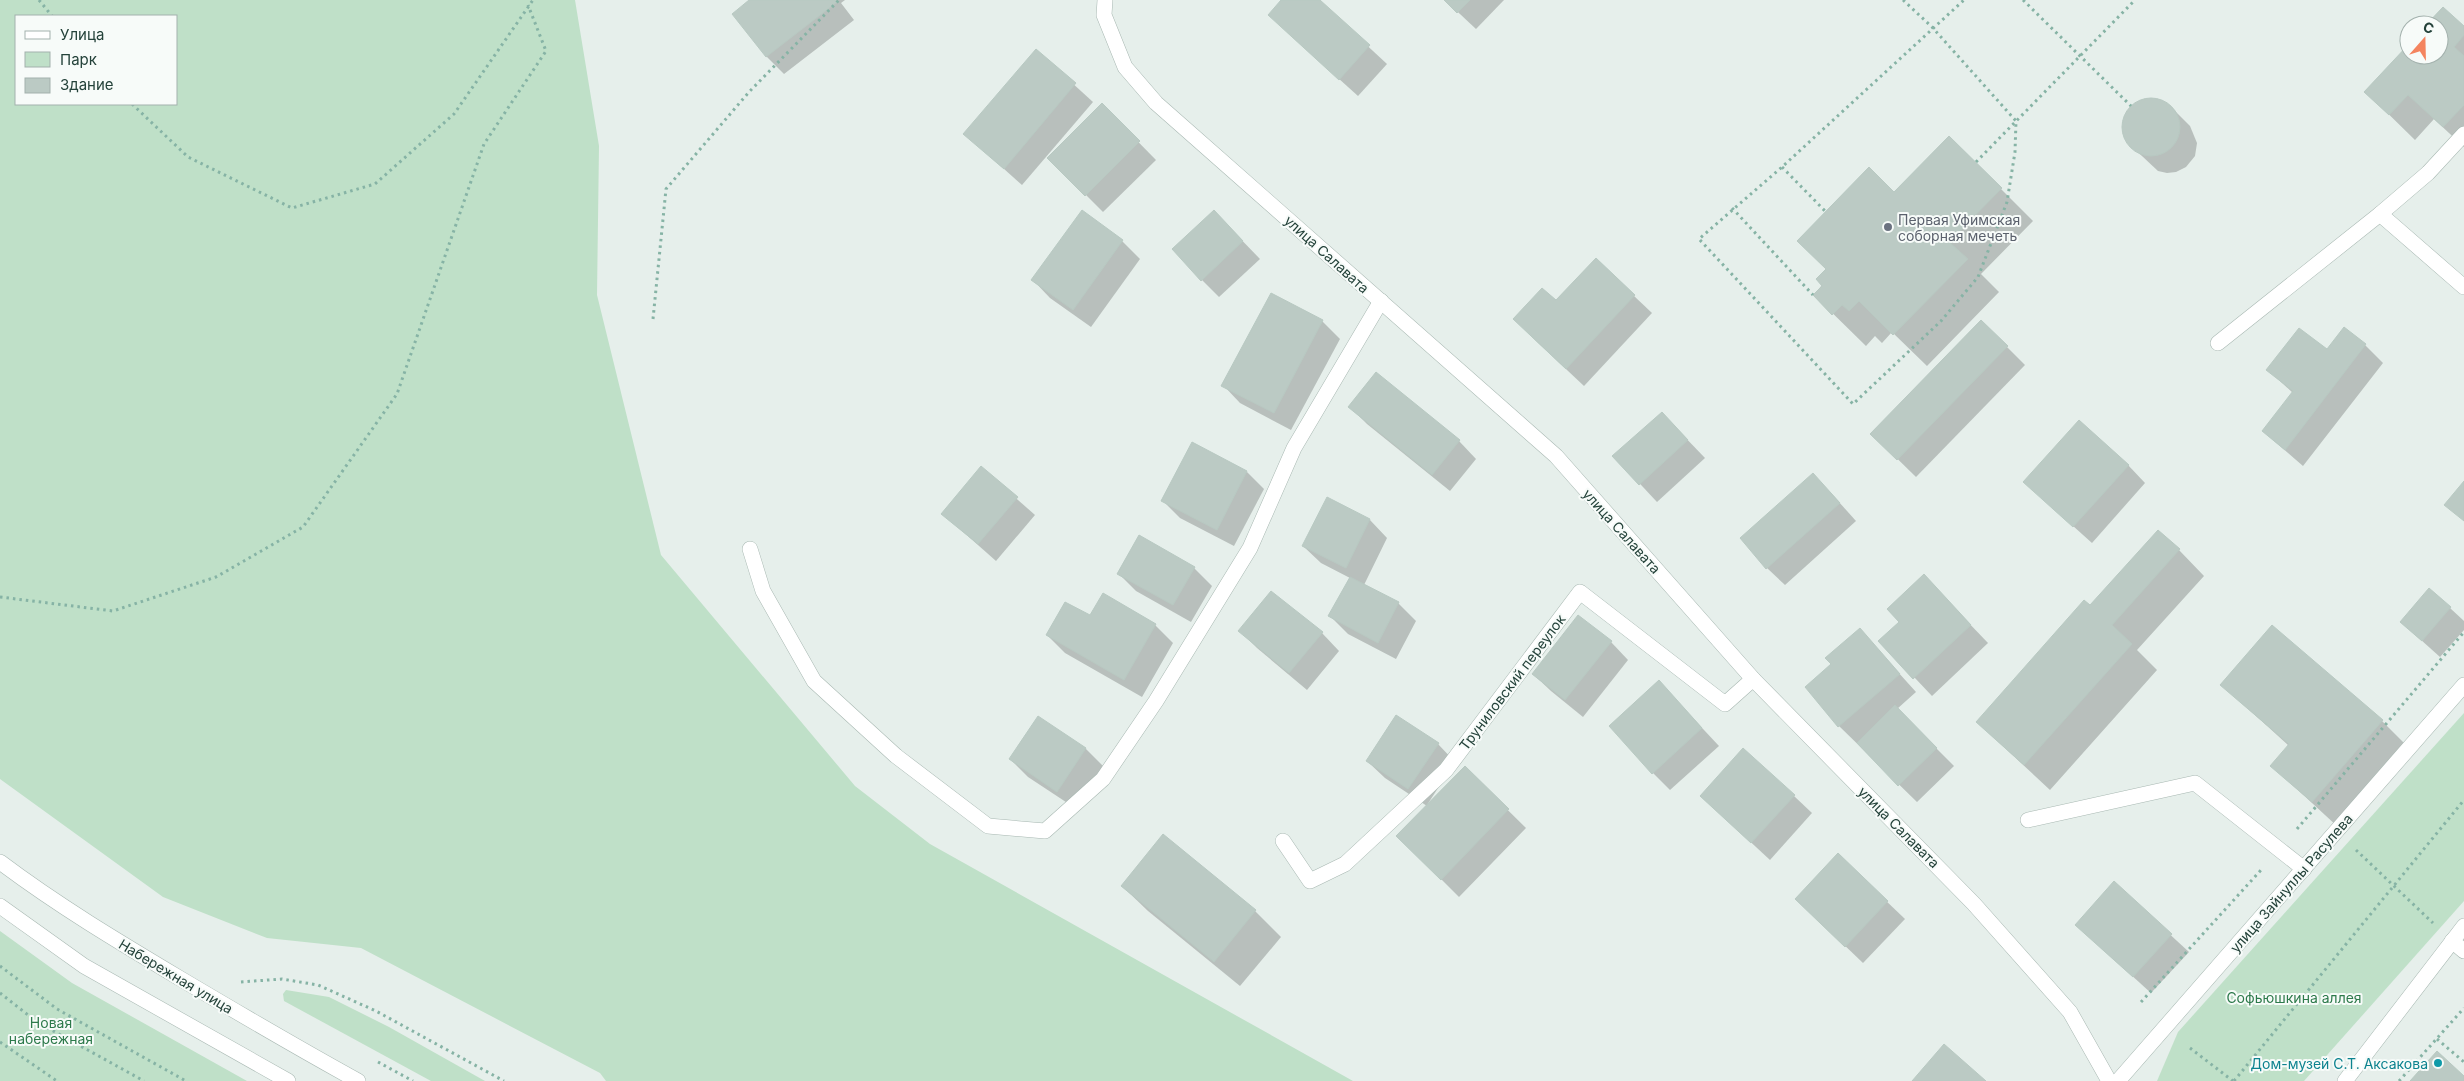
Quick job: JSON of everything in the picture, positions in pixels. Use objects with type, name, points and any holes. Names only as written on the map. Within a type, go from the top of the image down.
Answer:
[{"type":"street","name":"улица Салавата","points":[[1105,0],[1104,15],[1126,67],[1156,103],[1556,456],[1753,679],[1974,904],[2070,1012],[2108,1081]]},
{"type":"street","points":[[2218,343],[2380,214],[2428,173],[2464,134]]},
{"type":"street","points":[[2380,214],[2464,287]]},
{"type":"street","points":[[750,549],[763,591],[814,681],[896,756],[988,826],[1045,831],[1102,779],[1156,701],[1250,548],[1294,448],[1381,301]]},
{"type":"street","name":"Труниловский переулок","points":[[1283,841],[1310,881],[1345,864],[1446,770],[1580,592],[1725,704],[1753,679]]},
{"type":"street","name":"улица Зайнуллы Расулева","points":[[2118,1081],[2464,685]]},
{"type":"street","points":[[2028,820],[2195,783],[2280,848],[2304,869]]},
{"type":"street","name":"Набережная улица","points":[[0,862],[32,886],[104,934],[292,1045],[358,1081]]},
{"type":"street","points":[[0,906],[84,966],[288,1081]]},
{"type":"street","points":[[2345,1081],[2464,926]]},
{"type":"street","points":[[2452,941],[2464,951]]},
{"type":"path","points":[[39,0],[51,15]]},
{"type":"path","points":[[133,105],[188,157],[292,208],[376,184],[454,114],[533,0]]},
{"type":"path","points":[[653,319],[666,189],[750,92],[838,0]]},
{"type":"path","points":[[1903,0],[1932,27],[2016,121],[2015,152],[2007,202],[1978,277],[1941,321],[1853,404],[1699,239],[1732,208],[1782,167],[1932,27],[1964,0]]},
{"type":"path","points":[[2023,0],[2131,106]]},
{"type":"path","points":[[1976,162],[2135,0]]},
{"type":"path","points":[[0,597],[113,611],[216,577],[303,527],[397,394],[484,144],[546,51],[528,5]]},
{"type":"path","points":[[1782,167],[1826,212]]},
{"type":"path","points":[[1732,208],[1813,295]]},
{"type":"path","points":[[2140,1002],[2280,848],[2464,632]]},
{"type":"path","points":[[2190,1048],[2234,1081],[2464,800]]},
{"type":"path","points":[[2336,831],[2452,941]]},
{"type":"path","points":[[0,966],[57,1009],[186,1081]]},
{"type":"path","points":[[236,983],[282,979],[318,985],[376,1011],[504,1081]]},
{"type":"path","points":[[0,993],[37,1022],[144,1081]]},
{"type":"path","points":[[2399,1081],[2464,1008]]},
{"type":"path","points":[[2437,1039],[2464,1062]]},
{"type":"path","points":[[0,1042],[57,1081]]},
{"type":"green space","points":[[0,0],[575,0],[599,146],[597,295],[661,555],[855,786],[930,844],[1353,1081],[606,1081],[600,1073],[361,948],[267,938],[163,897],[0,779]]},
{"type":"green space","name":"Софьюшкина аллея","points":[[2464,713],[2464,901],[2304,1081],[2157,1081],[2178,1032]]},
{"type":"green space","name":"Новая набережная","points":[[0,931],[72,983],[247,1081],[0,1081]]},
{"type":"green space","points":[[286,990],[329,997],[389,1027],[485,1081],[431,1081],[284,1001],[283,994]]},
{"type":"building","points":[[749,0],[836,0],[837,2],[766,57],[732,14]]},
{"type":"building","points":[[1281,0],[1320,0],[1370,45],[1339,80],[1268,15]]},
{"type":"building","points":[[1444,0],[1470,0],[1457,13]]},
{"type":"building","points":[[2443,7],[2464,26],[2464,35],[2454,47],[2464,56],[2464,105],[2443,127],[2408,95],[2389,115],[2364,92],[2399,55],[2399,65],[2449,65],[2449,15],[2435,15]]},
{"type":"building","points":[[1036,49],[1076,83],[1004,169],[963,134]]},
{"type":"building","points":[[2151,98],[2167,103],[2175,111],[2180,127],[2175,143],[2167,151],[2151,156],[2135,151],[2127,143],[2122,127],[2127,111],[2135,103]]},
{"type":"building","points":[[1102,103],[1140,141],[1085,196],[1047,158]]},
{"type":"building","name":"Первая Уфимская соборная мечеть","points":[[1949,136],[2002,188],[1949,242],[1968,259],[1893,335],[1859,301],[1849,311],[1842,305],[1832,315],[1813,295],[1822,286],[1816,279],[1826,269],[1797,241],[1869,167],[1894,192]]},
{"type":"building","points":[[1082,210],[1123,240],[1073,310],[1031,280]]},
{"type":"building","points":[[1214,210],[1243,241],[1201,281],[1172,249]]},
{"type":"building","points":[[1596,258],[1635,295],[1566,369],[1513,319],[1542,288],[1556,300]]},
{"type":"building","points":[[1271,293],[1323,320],[1274,413],[1221,386]]},
{"type":"building","points":[[1981,320],[2008,346],[1897,460],[1870,434]]},
{"type":"building","points":[[2344,327],[2366,344],[2285,450],[2262,431],[2293,391],[2266,370],[2299,328],[2327,349]]},
{"type":"building","points":[[1376,372],[1460,440],[1432,475],[1348,407]]},
{"type":"building","points":[[1662,412],[1688,440],[1639,485],[1612,456]]},
{"type":"building","points":[[2079,420],[2129,465],[2073,527],[2023,482]]},
{"type":"building","points":[[1192,442],[1247,471],[1217,530],[1161,501]]},
{"type":"building","points":[[981,466],[1018,497],[978,544],[941,514]]},
{"type":"building","points":[[1813,473],[1840,503],[1766,569],[1740,538]]},
{"type":"building","points":[[2464,481],[2464,521],[2444,505]]},
{"type":"building","points":[[1327,497],[1370,519],[1346,568],[1302,546]]},
{"type":"building","points":[[2158,530],[2180,549],[2112,625],[2132,644],[2024,765],[1976,722],[2084,600],[2090,605]]},
{"type":"building","points":[[1139,535],[1195,567],[1173,605],[1117,574]]},
{"type":"building","points":[[1924,574],[1971,625],[1913,679],[1878,641],[1899,622],[1887,609]]},
{"type":"building","points":[[1350,577],[1399,602],[1378,643],[1328,616]]},
{"type":"building","points":[[2429,588],[2451,607],[2422,641],[2400,622]]},
{"type":"building","points":[[1271,591],[1323,632],[1289,673],[1238,631]]},
{"type":"building","points":[[1103,593],[1156,624],[1124,680],[1046,635],[1065,602],[1090,615]]},
{"type":"building","points":[[1578,615],[1612,641],[1565,700],[1532,674]]},
{"type":"building","points":[[2272,625],[2383,720],[2312,802],[2270,766],[2289,744],[2220,685]]},
{"type":"building","points":[[1860,628],[1900,674],[1838,727],[1805,687],[1831,664],[1825,658]]},
{"type":"building","points":[[1659,680],[1702,728],[1652,774],[1609,726]]},
{"type":"building","points":[[1895,705],[1937,748],[1898,786],[1857,743]]},
{"type":"building","points":[[1396,715],[1439,743],[1408,789],[1366,761]]},
{"type":"building","points":[[1038,716],[1086,748],[1057,792],[1009,759]]},
{"type":"building","points":[[1743,748],[1795,795],[1751,843],[1700,796]]},
{"type":"building","points":[[1465,766],[1509,809],[1441,880],[1396,836]]},
{"type":"building","points":[[1163,834],[1256,910],[1214,962],[1121,886]]},
{"type":"building","points":[[1838,853],[1888,901],[1845,947],[1795,899]]},
{"type":"building","points":[[2114,881],[2172,934],[2133,977],[2075,925]]},
{"type":"building","points":[[1944,1044],[1986,1081],[1912,1081]]},
{"type":"building","name":"Дом-музей С.Т. Аксакова","points":[[2437,1051],[2464,1076],[2464,1081],[2410,1081]]},
{"type":"place","name":"Первая Уфимская соборная мечеть","points":[[1888,227]]},
{"type":"place","name":"Дом-музей С.Т. Аксакова","points":[[2438,1063]]}]
